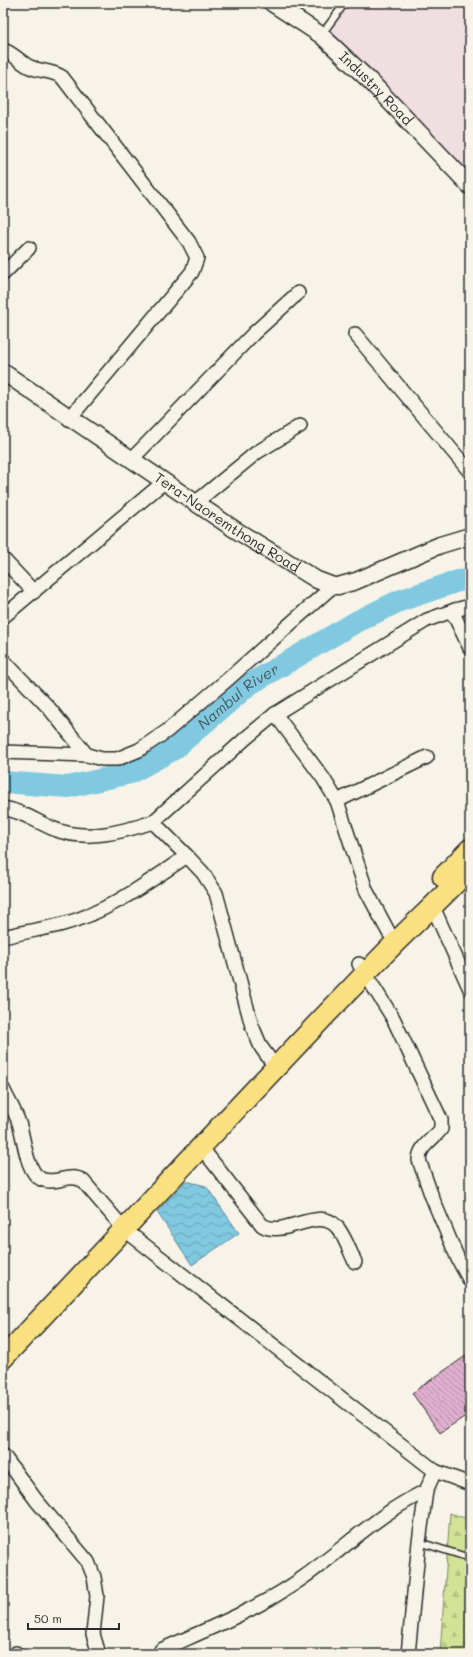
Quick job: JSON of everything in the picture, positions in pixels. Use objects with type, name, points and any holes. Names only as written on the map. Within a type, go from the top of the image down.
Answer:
[{"type":"main road","points":[[3,1358],[120,1225],[362,969],[389,933],[470,849]]},
{"type":"main road","points":[[362,969],[396,942],[470,868]]},
{"type":"main road","points":[[3,1338],[200,1147],[272,1063]]},
{"type":"street","name":"Industry Road","points":[[272,3],[321,35],[370,81],[470,186]]},
{"type":"street","points":[[3,50],[9,52],[27,66],[51,72],[62,77],[189,242],[196,258],[192,272],[69,418]]},
{"type":"street","points":[[3,274],[29,248]]},
{"type":"street","points":[[132,459],[254,333],[298,293]]},
{"type":"street","points":[[355,334],[470,472]]},
{"type":"street","name":"Tera-Naoremthong Road","points":[[3,372],[247,537],[317,580],[333,586]]},
{"type":"street","points":[[195,503],[256,453],[300,426]]},
{"type":"street","points":[[3,617],[164,482]]},
{"type":"street","points":[[3,752],[86,755],[102,759],[117,759],[139,750],[167,731],[333,586],[356,581],[440,545],[470,536]]},
{"type":"street","points":[[3,559],[34,592]]},
{"type":"street","points":[[3,808],[15,810],[53,828],[72,834],[122,832],[153,822],[246,738],[275,714],[427,620],[470,606]]},
{"type":"street","points":[[455,610],[455,616],[470,648]]},
{"type":"street","points":[[3,660],[49,708],[86,755]]},
{"type":"street","points":[[275,714],[310,760],[337,800],[366,890],[389,933]]},
{"type":"street","points":[[337,800],[427,757]]},
{"type":"street","points":[[153,822],[203,872],[216,893],[252,1026],[261,1047],[272,1063]]},
{"type":"street","points":[[3,937],[64,924],[93,913],[128,895],[187,856]]},
{"type":"street","points":[[432,907],[470,989]]},
{"type":"street","points":[[362,969],[393,1018],[441,1120],[441,1129],[421,1149],[419,1160],[432,1198],[458,1259],[470,1282]]},
{"type":"street","points":[[3,1089],[20,1124],[27,1156],[35,1174],[41,1179],[48,1181],[73,1177],[78,1178],[94,1193],[120,1225],[435,1471],[470,1484]]},
{"type":"street","points":[[200,1147],[262,1225],[268,1229],[279,1229],[316,1220],[329,1222],[336,1226],[355,1262]]},
{"type":"street","points":[[3,1454],[36,1500],[88,1562],[94,1577],[97,1596],[93,1634],[99,1654]]},
{"type":"street","points":[[408,1654],[419,1542],[426,1491],[435,1471]]},
{"type":"street","points":[[161,1650],[260,1605],[304,1577],[378,1519],[412,1497],[426,1491]]},
{"type":"lane","points":[[321,35],[345,3]]},
{"type":"lane","points":[[419,1542],[470,1558]]},
{"type":"shaded area","points":[[344,3],[470,3],[470,179],[321,35]]},
{"type":"green space","points":[[450,1513],[470,1520],[470,1654],[440,1654]]},
{"type":"water","points":[[186,1181],[206,1186],[239,1233],[192,1265],[157,1212]]},
{"type":"building","points":[[470,1353],[470,1413],[440,1433],[412,1393]]},
{"type":"waterway","name":"Nambul River","points":[[3,782],[68,787],[130,773],[174,749],[250,684],[356,622],[399,601],[458,581],[470,580]]}]
